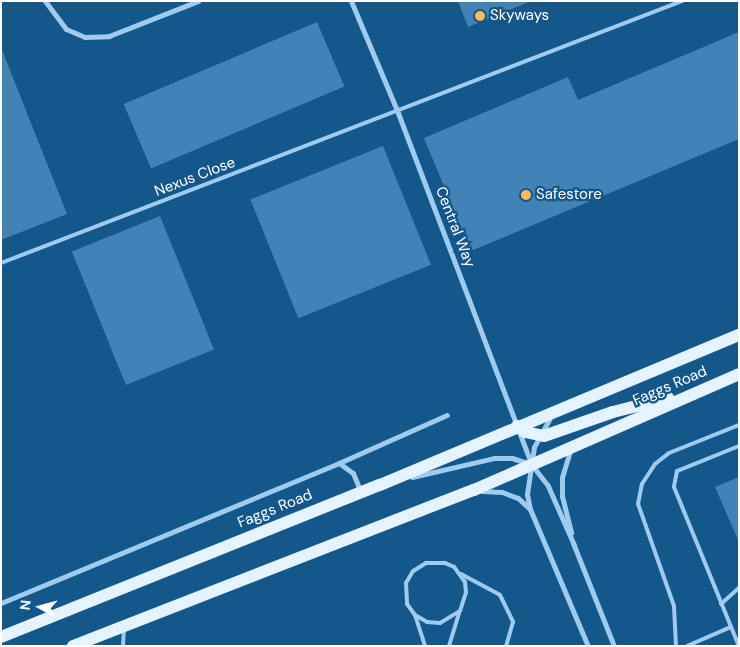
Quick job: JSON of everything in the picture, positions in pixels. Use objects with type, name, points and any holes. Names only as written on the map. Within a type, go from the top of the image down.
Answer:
[{"type":"main road","name":"Faggs Road","points":[[1,637],[361,493],[560,408],[739,335]]},
{"type":"main road","name":"Faggs Road","points":[[73,646],[124,624],[474,490],[739,374]]},
{"type":"main road","points":[[517,426],[538,436],[613,412],[693,394]]},
{"type":"street","points":[[45,1],[66,29],[85,37],[109,36],[198,1]]},
{"type":"street","name":"Central Way","points":[[350,1],[398,113],[531,464]]},
{"type":"street","name":"Faggs Road","points":[[530,510],[527,494],[531,464],[538,436],[560,408]]},
{"type":"street","points":[[1,603],[339,463],[447,415]]},
{"type":"street","points":[[572,446],[562,478],[562,496],[574,545]]},
{"type":"street","points":[[380,485],[494,458],[512,458],[531,464],[548,486],[574,545],[614,646]]},
{"type":"street","points":[[339,463],[353,473],[361,493]]},
{"type":"street","name":"Faggs Road","points":[[474,490],[502,492],[518,498],[530,510]]},
{"type":"street","points":[[530,510],[588,646]]},
{"type":"lane","name":"Nexus Close","points":[[1,262],[398,113],[682,1]]},
{"type":"lane","points":[[676,646],[674,606],[638,504],[642,484],[654,464],[668,453],[739,426]]},
{"type":"lane","points":[[739,446],[677,471],[674,487],[739,646]]},
{"type":"lane","points":[[425,646],[415,615],[407,604],[404,592],[413,571],[433,562],[449,565],[460,574],[500,595],[513,622],[506,646]]},
{"type":"lane","points":[[449,646],[466,592],[460,574]]},
{"type":"lane","points":[[721,604],[739,588]]},
{"type":"lane","points":[[415,615],[427,622],[440,623],[460,611]]},
{"type":"lane","points":[[123,646],[124,624]]},
{"type":"lane","points":[[687,646],[731,627]]},
{"type":"building","name":"Skyways","points":[[458,1],[529,1],[529,2],[468,27]]},
{"type":"building","points":[[317,22],[344,86],[151,168],[124,104]]},
{"type":"building","name":"Safestore","points":[[739,32],[739,139],[471,251],[424,138],[568,77],[578,100]]},
{"type":"building","points":[[1,51],[67,214],[1,240]]},
{"type":"building","points":[[383,146],[431,265],[298,318],[250,200]]},
{"type":"building","points":[[160,216],[214,350],[126,385],[72,252]]},
{"type":"building","points":[[739,477],[739,542],[715,487]]},
{"type":"place","name":"Skyways","points":[[480,16]]},
{"type":"place","name":"Safestore","points":[[526,195]]}]
